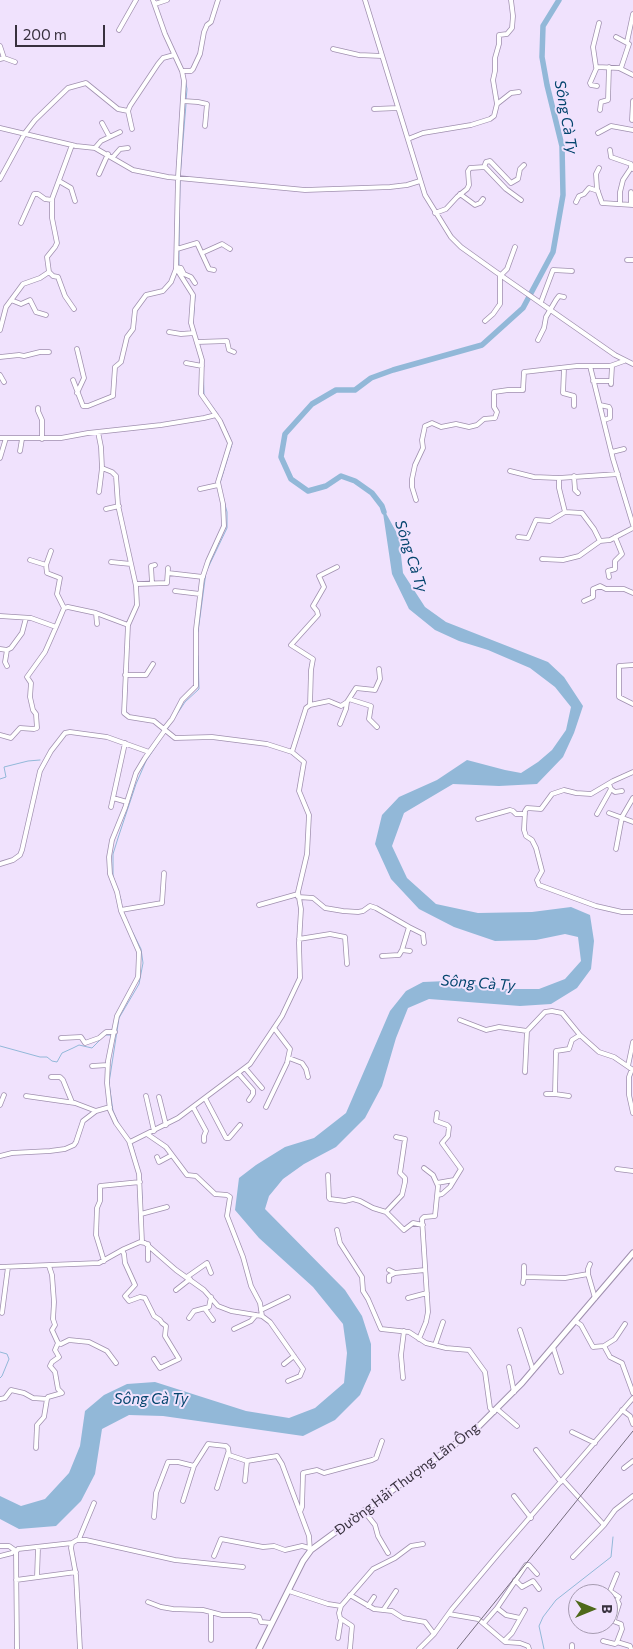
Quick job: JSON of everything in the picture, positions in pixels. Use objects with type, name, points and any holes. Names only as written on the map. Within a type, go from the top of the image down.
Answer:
[{"type":"street","points":[[119,30],[136,0]]},
{"type":"street","points":[[73,380],[84,406],[113,396],[115,367],[122,362],[127,337],[133,329],[135,310],[146,294],[163,292],[172,282],[177,267],[176,249],[184,81],[183,71],[165,34],[156,3],[167,0]]},
{"type":"street","points":[[183,71],[192,71],[194,67],[200,54],[204,32],[207,25],[212,22],[218,0]]},
{"type":"street","points":[[365,0],[426,197],[457,243],[624,361],[633,364]]},
{"type":"street","points":[[408,139],[423,134],[471,125],[494,116],[497,104],[492,80],[495,71],[494,58],[499,34],[507,34],[512,28],[513,16],[510,0]]},
{"type":"street","points":[[620,68],[629,44],[627,42],[633,14]]},
{"type":"street","points":[[596,86],[590,83],[596,67],[593,47],[599,23]]},
{"type":"street","points":[[616,37],[627,42]]},
{"type":"street","points":[[0,46],[2,58],[15,62]]},
{"type":"street","points":[[334,49],[359,55],[382,56]]},
{"type":"street","points":[[132,129],[128,111],[158,64],[163,58],[174,55]]},
{"type":"street","points":[[596,67],[620,68],[633,75]]},
{"type":"street","points":[[600,110],[601,102],[608,100],[609,67]]},
{"type":"street","points":[[0,179],[25,133],[35,120],[65,90],[83,83],[118,108],[128,111]]},
{"type":"street","points":[[497,104],[511,93],[519,92]]},
{"type":"street","points":[[184,101],[208,105],[205,126]]},
{"type":"street","points":[[632,120],[633,101]]},
{"type":"street","points":[[374,109],[398,108]]},
{"type":"street","points":[[102,123],[109,136]]},
{"type":"street","points":[[598,133],[611,126],[633,130]]},
{"type":"street","points":[[0,128],[72,145],[95,148],[136,171],[180,178],[305,190],[387,187],[407,185],[420,181]]},
{"type":"street","points":[[95,148],[101,141],[120,132]]},
{"type":"street","points":[[72,145],[66,166],[52,200],[52,218],[57,243],[47,257],[49,272],[52,276],[58,277],[65,296],[74,309]]},
{"type":"street","points":[[113,157],[120,149],[128,148]]},
{"type":"street","points":[[610,150],[610,157],[631,164],[632,168],[623,180],[620,203]]},
{"type":"street","points":[[99,174],[108,154]]},
{"type":"street","points":[[484,167],[486,162],[490,161],[511,183],[518,179],[520,169],[524,164]]},
{"type":"street","points":[[435,213],[446,209],[468,187],[469,169],[484,167]]},
{"type":"street","points":[[484,167],[506,189],[521,200]]},
{"type":"street","points":[[599,168],[596,174],[598,191],[603,204],[620,203],[632,205],[631,192]]},
{"type":"street","points":[[59,180],[71,188],[75,202]]},
{"type":"street","points":[[576,202],[579,196],[584,194],[589,188],[598,191]]},
{"type":"street","points":[[21,223],[34,194],[52,200]]},
{"type":"street","points":[[460,194],[475,205],[483,199]]},
{"type":"street","points":[[176,249],[196,243],[209,269],[214,270]]},
{"type":"street","points":[[202,253],[221,244],[230,249]]},
{"type":"street","points":[[501,275],[506,272],[515,247]]},
{"type":"street","points":[[627,260],[633,260]]},
{"type":"street","points":[[177,267],[184,274],[191,277],[195,283]]},
{"type":"street","points":[[142,1242],[140,1182],[135,1156],[131,1141],[115,1121],[110,1106],[107,1083],[108,1066],[118,1014],[136,982],[139,972],[139,950],[109,873],[109,857],[112,840],[136,773],[172,719],[182,700],[196,686],[196,629],[202,576],[224,526],[223,504],[218,485],[230,443],[225,429],[201,394],[202,366],[198,342],[191,323],[193,295],[177,267]]},
{"type":"street","points":[[540,302],[554,270],[572,272]]},
{"type":"street","points":[[0,330],[4,312],[23,284],[40,278],[49,272]]},
{"type":"street","points":[[484,321],[493,314],[500,304],[501,275]]},
{"type":"street","points":[[538,340],[543,332],[550,309],[559,296],[564,297]]},
{"type":"street","points":[[11,300],[21,304],[30,300],[36,312],[46,314]]},
{"type":"street","points":[[169,332],[181,334],[194,333]]},
{"type":"street","points":[[198,342],[227,341],[229,350],[234,352]]},
{"type":"street","points":[[77,392],[84,378],[78,349]]},
{"type":"street","points":[[0,357],[49,352]]},
{"type":"street","points":[[416,500],[412,479],[414,467],[422,448],[426,426],[432,423],[441,426],[456,424],[467,427],[475,426],[484,419],[497,417],[494,407],[495,391],[523,390],[524,372],[612,366],[624,361]]},
{"type":"street","points":[[186,363],[202,366]]},
{"type":"street","points":[[542,559],[563,560],[579,556],[600,541],[615,537],[633,526],[590,366]]},
{"type":"street","points":[[594,381],[611,383],[612,366]]},
{"type":"street","points":[[564,368],[563,393],[573,395],[574,406]]},
{"type":"street","points":[[0,375],[4,382]]},
{"type":"street","points":[[600,406],[609,407],[610,409],[610,418],[604,420]]},
{"type":"street","points":[[38,408],[42,420],[42,439]]},
{"type":"street","points":[[0,438],[42,439],[161,425],[204,418],[216,414]]},
{"type":"street","points":[[98,432],[102,454],[99,492]]},
{"type":"street","points":[[0,458],[6,438]]},
{"type":"street","points":[[20,451],[22,439]]},
{"type":"street","points":[[612,452],[624,448]]},
{"type":"street","points":[[102,468],[114,473],[116,476],[119,506],[136,584],[137,605],[128,625],[123,711],[129,717],[152,720],[175,738],[212,737],[267,744],[292,752],[304,762],[299,791],[309,815],[307,854],[298,896],[301,909],[299,980],[282,1016],[252,1062],[166,1125],[131,1141]]},
{"type":"street","points":[[510,471],[534,476],[559,478],[618,474]]},
{"type":"street","points":[[574,476],[575,490],[578,493]]},
{"type":"street","points":[[559,478],[565,512]]},
{"type":"street","points":[[200,489],[218,485]]},
{"type":"street","points":[[106,509],[119,506]]},
{"type":"street","points":[[518,537],[528,538],[536,520],[550,521],[565,512],[582,513],[600,541]]},
{"type":"street","points":[[609,577],[608,571],[615,569],[615,561],[622,554],[615,537]]},
{"type":"street","points":[[51,551],[46,565],[48,574],[60,578],[56,594],[64,608]]},
{"type":"street","points":[[30,560],[46,565]]},
{"type":"street","points":[[111,562],[131,564]]},
{"type":"street","points":[[152,582],[151,566],[156,565]]},
{"type":"street","points":[[292,752],[304,711],[310,704],[313,659],[291,645],[318,615],[313,606],[324,587],[319,576],[337,567]]},
{"type":"street","points":[[136,584],[168,583],[168,568]]},
{"type":"street","points":[[168,573],[202,576]]},
{"type":"street","points":[[584,601],[593,597],[593,589],[600,586],[606,589],[624,589],[633,593]]},
{"type":"street","points":[[175,591],[200,594]]},
{"type":"street","points":[[64,608],[68,607],[96,613],[128,625]]},
{"type":"street","points":[[0,735],[11,738],[20,728],[37,728],[36,714],[30,698],[31,683],[27,677],[45,651],[64,608]]},
{"type":"street","points":[[96,613],[97,624]]},
{"type":"street","points":[[0,616],[26,618],[56,627]]},
{"type":"street","points":[[0,649],[7,650],[11,648],[22,633],[26,618]]},
{"type":"street","points":[[7,650],[5,662],[7,666]]},
{"type":"street","points":[[125,675],[146,675],[153,664]]},
{"type":"street","points":[[633,665],[619,666],[619,697],[633,704]]},
{"type":"street","points":[[340,724],[348,700],[355,688],[376,690],[380,679],[379,669]]},
{"type":"street","points":[[310,704],[331,701],[340,706],[348,700]]},
{"type":"street","points":[[348,700],[371,706],[369,719],[377,727]]},
{"type":"street","points":[[0,864],[13,860],[20,855],[40,771],[51,751],[64,734],[70,732],[101,736],[149,752]]},
{"type":"street","points":[[111,807],[125,743]]},
{"type":"street","points":[[633,772],[591,794],[561,790],[551,795],[541,809],[528,807],[525,814],[525,834],[535,846],[542,871],[537,878],[538,883],[596,906],[622,912],[633,912]]},
{"type":"street","points":[[609,784],[611,789],[617,792],[622,791]]},
{"type":"street","points":[[597,814],[611,789]]},
{"type":"street","points":[[113,798],[127,802]]},
{"type":"street","points":[[616,849],[622,817],[633,798]]},
{"type":"street","points":[[478,820],[510,810],[516,814],[525,814]]},
{"type":"street","points":[[609,813],[633,822]]},
{"type":"street","points":[[123,909],[162,903],[164,873]]},
{"type":"street","points":[[259,905],[298,896],[313,898],[325,908],[344,911],[364,911],[368,907],[373,906],[423,934],[424,943]]},
{"type":"street","points":[[382,956],[399,955],[409,927]]},
{"type":"street","points":[[299,939],[330,934],[345,937],[347,964]]},
{"type":"street","points":[[402,950],[410,951]]},
{"type":"street","points":[[525,1072],[527,1031],[543,1014],[552,1011],[564,1014],[580,1035],[599,1052],[614,1057],[632,1069],[629,1077],[628,1095],[633,1113]]},
{"type":"street","points":[[460,1020],[486,1030],[499,1027],[527,1031]]},
{"type":"street","points":[[266,1107],[289,1058],[290,1048],[274,1028]]},
{"type":"street","points":[[61,1038],[81,1038],[86,1043],[99,1038],[106,1032],[115,1032]]},
{"type":"street","points":[[554,1094],[556,1051],[569,1049],[572,1040],[580,1035]]},
{"type":"street","points":[[628,1066],[633,1042]]},
{"type":"street","points":[[289,1058],[302,1062],[308,1077]]},
{"type":"street","points":[[92,1066],[108,1066]]},
{"type":"street","points":[[244,1068],[262,1088]]},
{"type":"street","points":[[238,1073],[254,1092],[248,1100]]},
{"type":"street","points":[[51,1077],[60,1077],[63,1080],[72,1102]]},
{"type":"street","points":[[546,1094],[570,1096]]},
{"type":"street","points":[[0,1105],[4,1095]]},
{"type":"street","points":[[26,1096],[72,1102],[96,1111]]},
{"type":"street","points":[[146,1096],[154,1131]]},
{"type":"street","points":[[159,1097],[166,1125]]},
{"type":"street","points":[[205,1098],[226,1138],[229,1138],[240,1125]]},
{"type":"street","points":[[0,1156],[12,1153],[50,1152],[74,1145],[83,1121],[96,1111],[110,1106]]},
{"type":"street","points":[[193,1107],[206,1131],[204,1141]]},
{"type":"street","points":[[437,1113],[436,1121],[449,1126],[448,1136],[442,1143],[461,1169],[450,1187],[438,1195]]},
{"type":"street","points":[[147,1134],[166,1146],[187,1175],[196,1176],[215,1194],[230,1197],[227,1216],[262,1316]]},
{"type":"street","points":[[386,1212],[402,1195],[405,1182],[405,1178],[400,1173],[405,1139],[396,1137]]},
{"type":"street","points":[[157,1157],[159,1162],[172,1155]]},
{"type":"street","points":[[419,1339],[428,1315],[423,1217],[435,1216],[438,1195],[437,1182],[430,1172],[424,1168]]},
{"type":"street","points":[[617,1169],[633,1171]]},
{"type":"street","points":[[328,1175],[329,1199],[356,1200],[386,1212],[404,1230],[413,1223],[422,1225]]},
{"type":"street","points":[[437,1182],[454,1180]]},
{"type":"street","points":[[104,1261],[96,1235],[100,1186],[140,1182]]},
{"type":"street","points":[[141,1214],[167,1207]]},
{"type":"street","points":[[337,1230],[340,1244],[362,1277],[363,1291],[380,1329],[411,1332],[419,1339],[435,1345],[470,1351],[485,1371],[490,1408],[496,1410],[517,1426]]},
{"type":"street","points":[[0,1267],[92,1263],[104,1261],[122,1250],[142,1242],[148,1244],[173,1267],[211,1297],[221,1308],[262,1316],[272,1324],[302,1367],[303,1372],[300,1376],[288,1381]]},
{"type":"street","points":[[148,1244],[148,1260]]},
{"type":"street","points":[[122,1250],[125,1263],[135,1285],[126,1294],[126,1298],[130,1301],[144,1297],[154,1316],[166,1326],[165,1336],[179,1360],[160,1368],[154,1359]]},
{"type":"street","name":"Đường Hải Thượng Lãn Ông","points":[[259,1649],[309,1550],[469,1435],[514,1392],[633,1253]]},
{"type":"street","points":[[176,1290],[207,1263],[211,1273]]},
{"type":"street","points":[[590,1264],[588,1274],[595,1298]]},
{"type":"street","points":[[0,1399],[5,1398],[11,1390],[24,1393],[33,1398],[47,1399],[48,1397],[62,1394],[58,1389],[55,1372],[50,1366],[59,1357],[55,1350],[58,1343],[52,1330],[55,1324],[53,1320],[54,1302],[50,1266]]},
{"type":"street","points":[[523,1283],[524,1266]]},
{"type":"street","points":[[2,1313],[8,1267]]},
{"type":"street","points":[[389,1270],[395,1273]]},
{"type":"street","points":[[389,1281],[389,1276],[395,1273],[425,1270]]},
{"type":"street","points":[[524,1277],[564,1278],[588,1274]]},
{"type":"street","points":[[408,1298],[427,1293]]},
{"type":"street","points":[[189,1318],[194,1311],[205,1309],[210,1305],[211,1297]]},
{"type":"street","points":[[261,1310],[288,1297]]},
{"type":"street","points":[[205,1309],[214,1320]]},
{"type":"street","points":[[234,1329],[251,1321],[256,1315]]},
{"type":"street","points":[[575,1321],[581,1325],[593,1347],[604,1346],[615,1339],[625,1324]]},
{"type":"street","points":[[435,1345],[443,1322]]},
{"type":"street","points":[[520,1330],[533,1370]]},
{"type":"street","points":[[403,1378],[401,1355],[404,1331]]},
{"type":"street","points":[[58,1343],[61,1344],[69,1340],[89,1342],[108,1351],[116,1364]]},
{"type":"street","points":[[604,1346],[610,1357],[622,1364],[633,1392]]},
{"type":"street","points":[[553,1347],[561,1372]]},
{"type":"street","points":[[284,1364],[294,1356]]},
{"type":"street","points":[[509,1367],[514,1392]]},
{"type":"street","points":[[419,1649],[434,1634],[633,1398]]},
{"type":"street","points":[[36,1448],[37,1425],[43,1418],[47,1399]]},
{"type":"street","points":[[622,1410],[629,1415],[633,1424]]},
{"type":"street","points":[[572,1432],[594,1444]]},
{"type":"street","points":[[300,1512],[302,1507],[303,1473],[316,1470],[324,1473],[372,1460],[376,1458],[382,1441]]},
{"type":"street","points":[[183,1501],[194,1466],[208,1444],[212,1443],[226,1446],[228,1449],[217,1488]]},
{"type":"street","points":[[536,1450],[562,1481],[604,1525]]},
{"type":"street","points":[[214,1556],[221,1539],[265,1547],[275,1546],[285,1550],[302,1546],[309,1550],[309,1536],[278,1457],[274,1455],[247,1461],[228,1453]]},
{"type":"street","points":[[246,1481],[247,1461]]},
{"type":"street","points":[[624,1468],[633,1461]]},
{"type":"street","points":[[154,1517],[156,1494],[168,1462],[178,1462],[194,1466]]},
{"type":"street","points":[[514,1496],[531,1518]]},
{"type":"street","points":[[573,1557],[616,1510],[633,1496]]},
{"type":"street","points":[[79,1540],[94,1503]]},
{"type":"street","points":[[364,1511],[374,1525],[388,1553]]},
{"type":"street","points":[[0,1556],[12,1553],[18,1549],[72,1543],[79,1540],[108,1544],[175,1560],[244,1568]]},
{"type":"street","points":[[72,1543],[71,1548],[76,1572],[80,1649]]},
{"type":"street","points":[[338,1638],[341,1606],[373,1569],[395,1558],[409,1548],[423,1544]]},
{"type":"street","points":[[0,1546],[9,1546],[15,1551],[17,1649]]},
{"type":"street","points":[[38,1548],[38,1577]]},
{"type":"street","points":[[484,1623],[528,1565],[536,1574]]},
{"type":"street","points":[[16,1580],[76,1572]]},
{"type":"street","points":[[613,1584],[617,1574]]},
{"type":"street","points":[[515,1580],[522,1587],[533,1581],[539,1588]]},
{"type":"street","points":[[289,1591],[328,1604],[341,1606]]},
{"type":"street","points":[[384,1609],[396,1591]]},
{"type":"street","points":[[350,1595],[374,1609],[392,1611],[403,1618],[426,1622],[434,1634]]},
{"type":"street","points":[[368,1606],[374,1598]]},
{"type":"street","points":[[148,1602],[169,1609],[211,1612],[222,1615],[250,1615],[258,1617],[261,1622],[272,1623]]},
{"type":"street","points":[[496,1608],[506,1615],[520,1618]]},
{"type":"street","points":[[504,1641],[510,1636],[525,1610]]},
{"type":"street","points":[[211,1612],[211,1640]]},
{"type":"street","points":[[449,1614],[478,1619],[504,1641],[520,1643],[528,1646],[529,1649]]},
{"type":"street","points":[[341,1619],[352,1626],[350,1649]]},
{"type":"street","points":[[618,1622],[622,1627],[618,1642]]},
{"type":"street","points":[[603,1641],[615,1644],[618,1642],[632,1647]]},
{"type":"water","name":"Sông Cà Ty","points":[[382,506],[399,537],[403,573],[425,607],[446,622],[548,662],[564,677],[583,706],[563,757],[537,784],[499,786],[453,784],[404,813],[392,846],[407,878],[436,904],[478,913],[532,912],[571,907],[590,915],[594,941],[591,969],[577,988],[551,1004],[520,1006],[429,999],[408,1008],[396,1038],[382,1086],[365,1118],[336,1147],[304,1164],[283,1179],[269,1196],[265,1209],[345,1290],[362,1316],[371,1344],[371,1370],[360,1395],[335,1420],[303,1436],[163,1416],[129,1415],[102,1429],[95,1474],[81,1501],[56,1526],[19,1529],[0,1519],[0,1496],[21,1506],[45,1499],[69,1473],[80,1446],[85,1411],[104,1395],[127,1384],[155,1382],[246,1411],[289,1418],[315,1408],[344,1383],[347,1353],[343,1324],[313,1287],[259,1238],[235,1210],[239,1178],[285,1147],[314,1138],[346,1113],[390,1011],[406,991],[423,982],[447,981],[504,989],[539,989],[565,979],[581,961],[578,937],[565,934],[536,940],[495,941],[454,927],[419,909],[391,879],[375,844],[382,815],[399,797],[437,780],[467,760],[521,773],[538,762],[552,750],[566,730],[571,707],[555,687],[530,668],[435,630],[409,609],[392,574]]},
{"type":"waterway","name":"Sông Cà Ty","points":[[384,512],[382,506],[372,493],[355,481],[341,476],[326,486],[308,491],[291,479],[281,457],[285,434],[312,404],[336,390],[355,390],[371,378],[393,370],[482,345],[523,308],[553,252],[563,195],[562,146],[542,57],[543,26],[559,0]]},
{"type":"waterway","points":[[184,74],[187,89],[186,100]]},
{"type":"waterway","points":[[179,247],[180,177],[186,104]]},
{"type":"waterway","points":[[179,251],[179,267]]},
{"type":"waterway","points":[[185,279],[192,290]]},
{"type":"waterway","points":[[193,324],[195,296]]},
{"type":"waterway","points":[[203,357],[204,395]]},
{"type":"waterway","points":[[212,406],[217,413]]},
{"type":"waterway","points":[[223,423],[230,438]]},
{"type":"waterway","points":[[220,483],[232,444]]},
{"type":"waterway","points":[[198,632],[206,572],[227,528],[227,512],[223,497]]},
{"type":"waterway","points":[[121,900],[113,876],[113,854],[118,838],[136,784],[146,761],[185,702],[199,689],[198,656]]},
{"type":"waterway","points":[[0,779],[6,777],[4,767],[40,760]]},
{"type":"waterway","points":[[119,1124],[113,1111],[109,1083],[119,1018],[139,984],[143,963],[141,949],[132,931]]},
{"type":"waterway","points":[[0,1046],[40,1057],[47,1057],[57,1062],[62,1053],[79,1045],[92,1048],[105,1035],[113,1035]]},
{"type":"waterway","points":[[132,1144],[140,1172]]},
{"type":"waterway","points":[[141,1178],[142,1199]]},
{"type":"waterway","points":[[0,1352],[7,1354],[9,1359],[0,1378]]},
{"type":"waterway","points":[[544,1649],[539,1626],[543,1617],[556,1600],[611,1557],[613,1537]]},
{"type":"railway","points":[[457,1649],[633,1431]]}]
